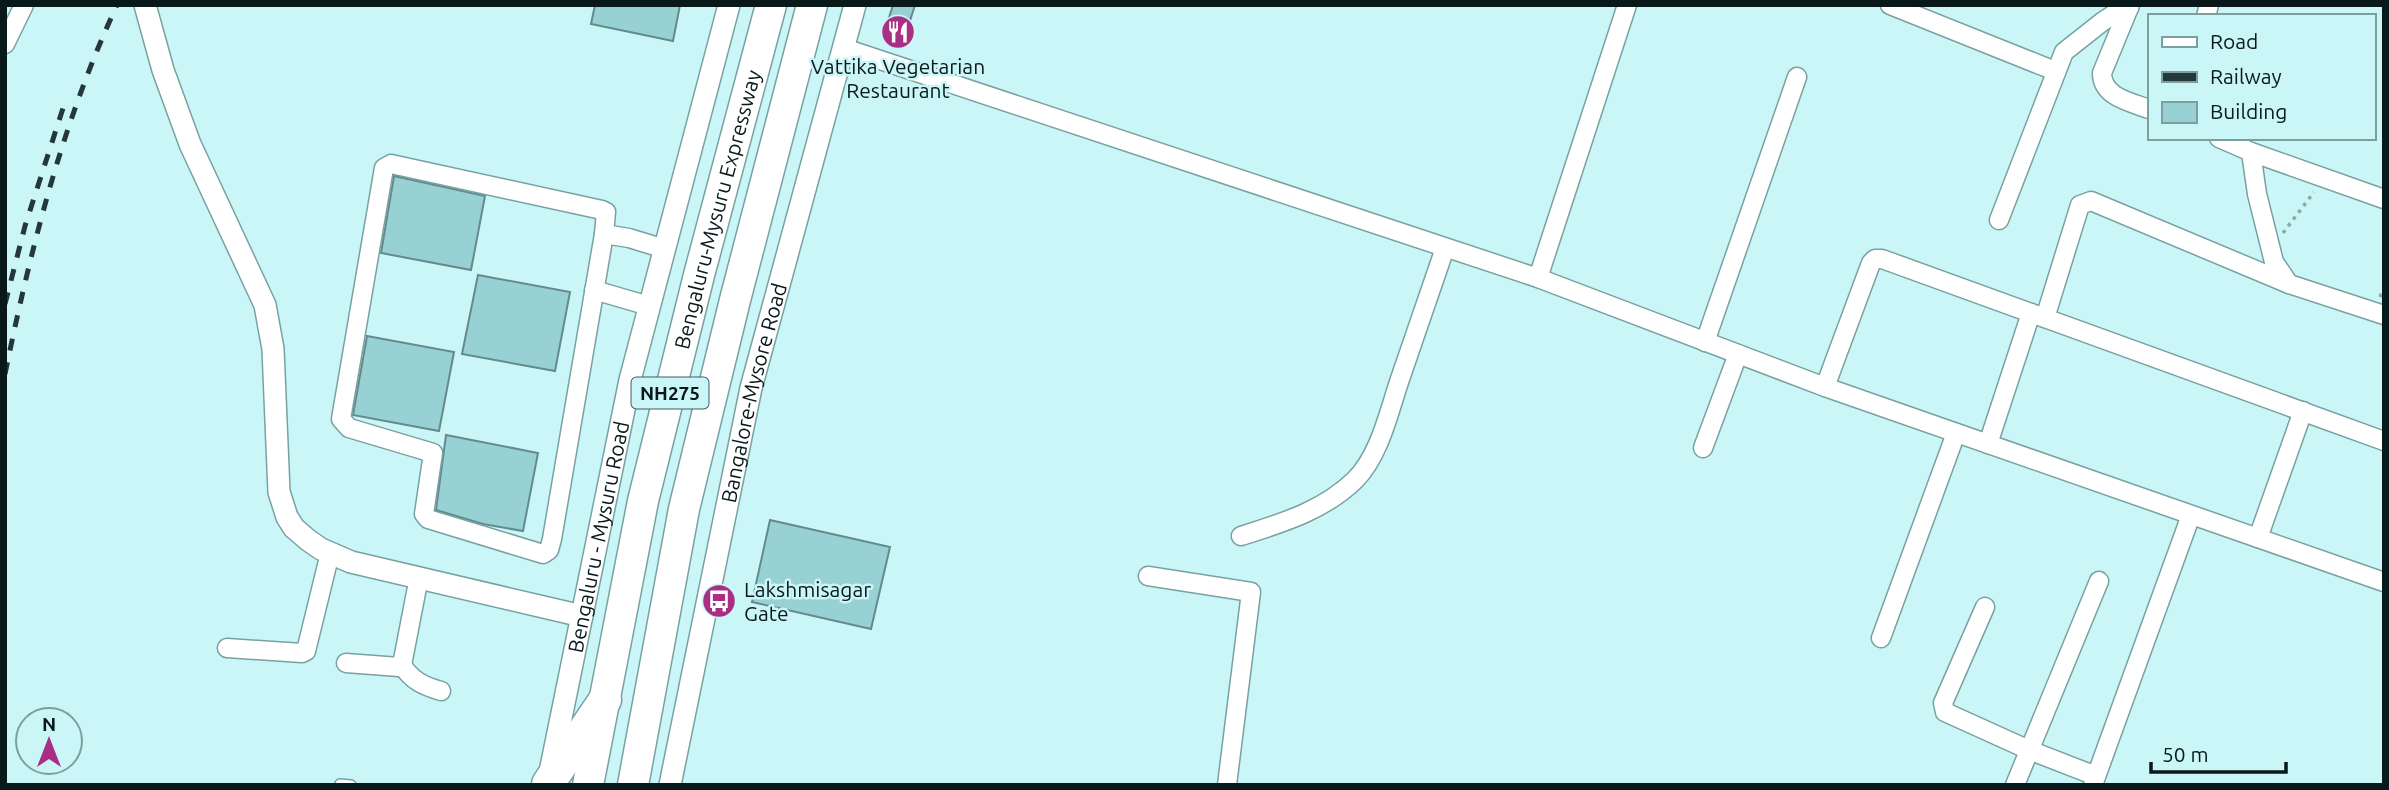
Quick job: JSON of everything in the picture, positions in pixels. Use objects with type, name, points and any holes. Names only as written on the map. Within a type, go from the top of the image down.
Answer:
[{"type":"highway","name":"Bengaluru-Mysuru Expressway","points":[[588,785],[643,501],[698,275],[771,5]]},
{"type":"highway","name":"Bengaluru-Mysuru Expressway","points":[[633,785],[684,509],[735,300],[813,5]]},
{"type":"highway","points":[[548,784],[605,700]]},
{"type":"street","points":[[5,44],[24,5]]},
{"type":"street","points":[[145,5],[163,70],[190,144],[265,305],[273,349],[279,492],[287,517],[294,528],[321,548],[351,562],[582,616]]},
{"type":"street","name":"Bengaluru - Mysuru Road","points":[[548,784],[609,472],[649,306],[729,5]]},
{"type":"street","name":"Bangalore-Mysore Road","points":[[670,785],[751,388],[855,5]]},
{"type":"street","points":[[1538,278],[1627,5]]},
{"type":"street","points":[[1890,5],[2055,71]]},
{"type":"street","points":[[1998,220],[2064,52],[2102,22],[2130,6]]},
{"type":"street","points":[[2130,6],[2102,73],[2102,81],[2106,89],[2113,94],[2148,109]]},
{"type":"street","points":[[844,48],[1538,278],[1825,387],[2384,582]]},
{"type":"street","points":[[1705,342],[1797,77]]},
{"type":"street","points":[[2224,140],[2384,199]]},
{"type":"street","points":[[2251,152],[2257,194],[2270,248],[2274,262],[2288,284]]},
{"type":"street","points":[[391,164],[601,210],[606,212],[604,234],[549,550],[543,554],[428,519],[424,513],[433,453],[344,425],[341,419],[384,167],[391,164]]},
{"type":"street","points":[[1988,444],[2080,205],[2085,201],[2091,201],[2288,284],[2384,315]]},
{"type":"street","points":[[604,234],[665,249]]},
{"type":"street","points":[[1241,536],[1305,514],[1356,479],[1370,458],[1383,428],[1445,248]]},
{"type":"street","points":[[1825,387],[1874,259],[1882,259],[2384,441]]},
{"type":"street","points":[[594,290],[649,306]]},
{"type":"street","points":[[1703,448],[1738,355]]},
{"type":"street","points":[[2258,538],[2303,411]]},
{"type":"street","points":[[1881,638],[1956,433]]},
{"type":"street","points":[[1985,607],[1943,702],[1945,712],[2095,781],[2191,515]]},
{"type":"street","points":[[227,648],[306,652],[330,553]]},
{"type":"street","points":[[1148,576],[1251,592],[1227,785]]},
{"type":"street","points":[[419,577],[402,665],[413,679],[441,691]]},
{"type":"street","points":[[2015,785],[2099,581]]},
{"type":"street","points":[[346,663],[399,667],[402,665]]},
{"type":"path","points":[[2270,248],[2312,196],[2321,177]]},
{"type":"building","points":[[595,5],[680,5],[673,41],[591,24]]},
{"type":"building","points":[[893,5],[915,5],[907,30],[887,24]]},
{"type":"building","points":[[394,176],[485,196],[471,270],[381,253]]},
{"type":"building","points":[[478,275],[570,292],[555,371],[462,354]]},
{"type":"building","points":[[367,336],[454,352],[439,431],[353,415]]},
{"type":"building","points":[[446,435],[538,453],[523,531],[483,524],[436,510]]},
{"type":"building","points":[[770,520],[890,547],[871,629],[752,602]]},
{"type":"railway","points":[[5,374],[37,233],[64,140],[97,50],[117,5]]},
{"type":"railway","points":[[5,304],[25,226],[65,102]]},
{"type":"place","name":"Vattika Vegetarian Restaurant","points":[[898,32]]},
{"type":"place","name":"Lakshmisagar Gate","points":[[719,601]]}]
